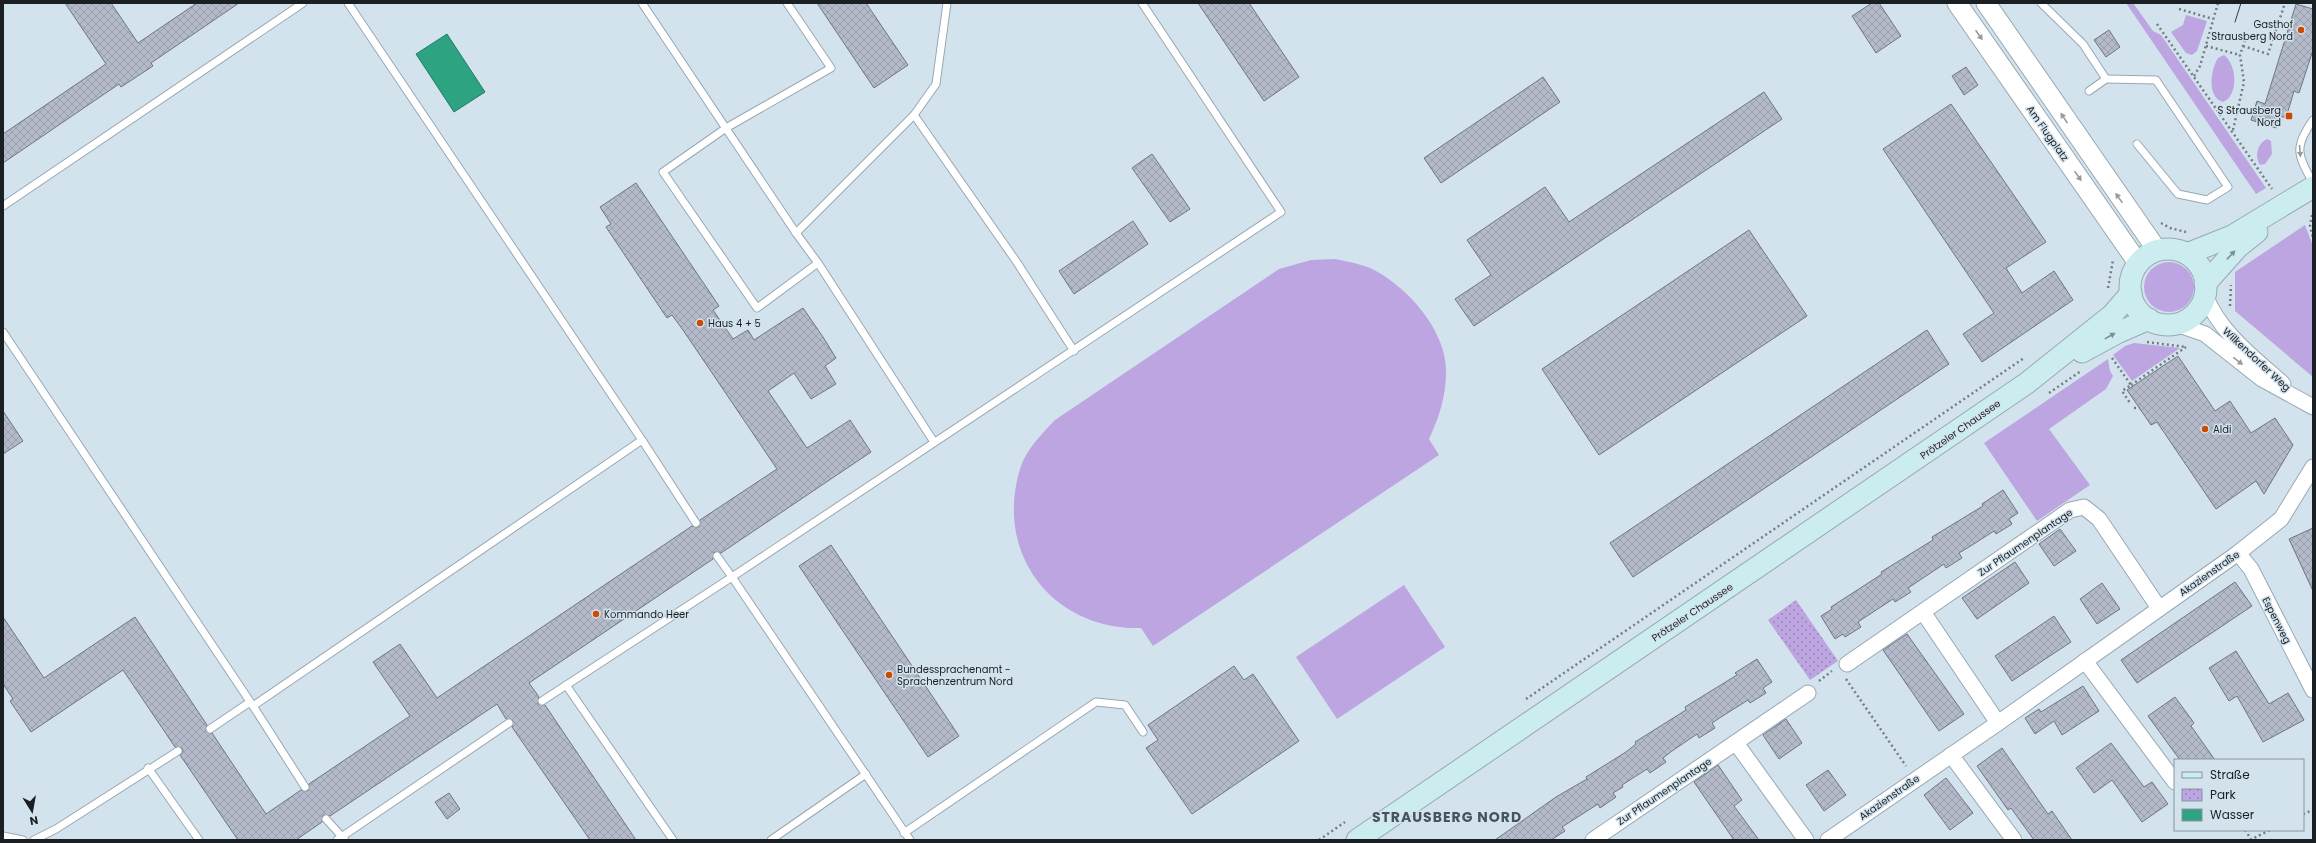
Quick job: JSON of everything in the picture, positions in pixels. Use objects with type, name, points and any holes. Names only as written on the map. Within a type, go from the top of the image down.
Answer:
[{"type":"main road","points":[[2186,254],[2232,236],[2305,192]]},
{"type":"main road","points":[[2205,289],[2198,265],[2186,254],[2169,249],[2157,250],[2147,255],[2138,263],[2132,273],[2130,285],[2131,293],[2137,309],[2149,320],[2165,324],[2176,324],[2195,313],[2205,289],[2238,247],[2305,192]]},
{"type":"main road","name":"Prötzeler Chaussee","points":[[1357,840],[2028,383],[2112,315],[2131,293]]},
{"type":"main road","name":"Prötzeler Chaussee","points":[[2028,383],[2122,330],[2149,320]]},
{"type":"street","name":"Am Flugplatz","points":[[1957,3],[2138,263]]},
{"type":"street","points":[[1986,3],[2157,250]]},
{"type":"street","name":"Wilkendorfer Weg","points":[[2205,289],[2211,310],[2224,330],[2307,403]]},
{"type":"street","name":"Wilkendorfer Weg","points":[[2176,324],[2208,337],[2262,379],[2307,403]]},
{"type":"street","name":"Akazienstraße","points":[[1828,840],[1998,724],[2238,553],[2281,519],[2313,467]]},
{"type":"street","name":"Zur Pflaumenplantage","points":[[1842,666],[2070,510],[2084,507],[2099,519],[2159,608]]},
{"type":"street","name":"Espenweg","points":[[2238,553],[2251,569],[2313,690]]},
{"type":"street","points":[[1923,612],[1998,724]]},
{"type":"street","points":[[2085,661],[2174,781]]},
{"type":"street","name":"Zur Pflaumenplantage","points":[[1593,840],[1808,693]]},
{"type":"street","points":[[1736,743],[1806,840]]},
{"type":"street","points":[[1951,755],[2014,840]]},
{"type":"lane","points":[[3,206],[303,3]]},
{"type":"lane","points":[[348,3],[642,440],[696,523]]},
{"type":"lane","points":[[642,3],[796,233],[818,263],[934,442]]},
{"type":"lane","points":[[787,3],[831,68],[726,128],[664,172],[757,308],[818,263]]},
{"type":"lane","points":[[796,233],[914,115],[936,84],[947,3]]},
{"type":"lane","points":[[542,701],[732,578],[1281,212],[1142,3]]},
{"type":"lane","points":[[2041,3],[2084,44],[2106,79]]},
{"type":"lane","points":[[2089,91],[2106,79],[2156,80],[2228,187],[2207,200],[2178,194],[2137,144]]},
{"type":"lane","points":[[914,115],[1016,261],[1074,351]]},
{"type":"lane","points":[[2313,120],[2299,142],[2301,159],[2313,183]]},
{"type":"lane","points":[[3,332],[252,704],[305,787]]},
{"type":"lane","points":[[210,729],[252,704],[642,440]]},
{"type":"lane","points":[[717,556],[910,840]]},
{"type":"lane","points":[[566,685],[673,840]]},
{"type":"lane","points":[[904,833],[1096,702],[1125,705],[1143,732]]},
{"type":"lane","points":[[326,819],[341,839],[509,723]]},
{"type":"lane","points":[[34,840],[56,829],[148,768],[178,751]]},
{"type":"lane","points":[[148,768],[199,840]]},
{"type":"lane","points":[[771,840],[866,774]]},
{"type":"lane","points":[[3,836],[23,840]]},
{"type":"path","points":[[2194,76],[2200,66],[2218,3]]},
{"type":"path","points":[[2243,46],[2268,54],[2285,3]]},
{"type":"path","points":[[2179,9],[2213,19]]},
{"type":"path","points":[[2157,24],[2233,131],[2272,190]]},
{"type":"path","points":[[2233,131],[2244,82],[2240,55],[2246,40]]},
{"type":"path","points":[[2206,46],[2240,55]]},
{"type":"path","points":[[2312,215],[2310,226],[2313,238]]},
{"type":"path","points":[[2157,219],[2170,228],[2192,234]]},
{"type":"path","points":[[2122,330],[2128,339],[2187,347],[2201,344],[2208,337]]},
{"type":"path","points":[[2130,403],[2122,391],[2187,347]]},
{"type":"path","points":[[2108,353],[2131,385]]},
{"type":"path","points":[[1524,700],[2027,356]]},
{"type":"path","points":[[2134,408],[2140,408]]},
{"type":"path","points":[[1808,693],[1812,685],[1842,666],[1915,780]]},
{"type":"path","points":[[1319,840],[1350,819]]},
{"type":"path","points":[[2246,831],[2250,840],[2268,831]]},
{"type":"green space","points":[[2126,3],[2133,3],[2153,31],[2161,35],[2266,188],[2256,194]]},
{"type":"green space","points":[[2186,15],[2207,21],[2197,51],[2192,55],[2186,53],[2171,32],[2183,25]]},
{"type":"green space","points":[[2224,55],[2232,66],[2234,72],[2234,87],[2232,93],[2223,102],[2214,95],[2212,89],[2212,75],[2218,58]]},
{"type":"green space","points":[[2267,139],[2271,141],[2272,154],[2265,164],[2260,165],[2257,158],[2258,150],[2261,143]]},
{"type":"green space","points":[[2305,225],[2313,246],[2313,377],[2235,311],[2235,272]]},
{"type":"green space","points":[[1335,259],[1366,267],[1389,279],[1413,300],[1433,327],[1445,357],[1446,372],[1445,390],[1441,407],[1429,439],[1439,455],[1153,646],[1141,628],[1109,625],[1081,616],[1057,601],[1038,581],[1024,557],[1016,530],[1014,500],[1020,469],[1026,455],[1035,442],[1055,420],[1279,269],[1311,260]]},
{"type":"green space","points":[[2174,262],[2179,263],[2187,269],[2193,277],[2193,297],[2187,305],[2179,311],[2164,312],[2159,311],[2151,305],[2145,297],[2144,282],[2145,277],[2151,269],[2159,263]]},
{"type":"green space","points":[[2134,343],[2180,348],[2132,381],[2113,355],[2125,346]]},
{"type":"green space","points":[[2108,359],[2110,371],[2113,376],[2106,389],[2049,429],[2090,485],[2037,521],[1984,443]]},
{"type":"green space","points":[[1404,585],[1445,647],[1337,719],[1296,657]]},
{"type":"green space","points":[[1796,600],[1838,661],[1810,680],[1768,620]]},
{"type":"water","points":[[447,34],[485,92],[454,112],[416,54]]},
{"type":"building","points":[[65,3],[111,3],[138,43],[197,3],[239,3],[151,63],[153,66],[121,87],[119,84],[3,163],[3,134],[106,64]]},
{"type":"building","points":[[817,3],[866,3],[908,65],[874,88]]},
{"type":"building","points":[[1198,3],[1249,3],[1299,77],[1264,101]]},
{"type":"building","points":[[1872,3],[1879,3],[1901,36],[1876,53],[1852,16]]},
{"type":"building","name":"Gasthof Strausberg Nord","points":[[2296,4],[2313,9],[2313,50],[2299,93],[2294,91],[2286,118],[2280,116],[2276,128],[2251,120],[2257,101],[2265,104]]},
{"type":"building","points":[[2109,30],[2120,47],[2106,57],[2094,40]]},
{"type":"building","points":[[1966,67],[1978,85],[1964,95],[1952,76]]},
{"type":"building","points":[[1543,77],[1560,102],[1441,183],[1424,158]]},
{"type":"building","points":[[1764,92],[1782,119],[1474,326],[1455,299],[1491,275],[1467,240],[1545,187],[1569,222]]},
{"type":"building","points":[[1951,104],[2046,242],[2006,268],[2022,293],[2054,271],[2073,300],[1982,362],[1963,334],[1994,313],[1883,149]]},
{"type":"building","points":[[1152,154],[1190,209],[1170,222],[1132,168]]},
{"type":"building","points":[[636,183],[719,306],[713,310],[733,339],[748,330],[754,340],[803,308],[823,337],[836,358],[825,366],[836,384],[811,399],[794,373],[768,391],[807,448],[850,420],[871,452],[721,553],[714,552],[713,559],[529,683],[539,697],[538,704],[545,705],[636,840],[590,840],[512,727],[513,721],[506,719],[497,704],[330,816],[323,815],[322,822],[296,840],[238,840],[180,755],[183,751],[182,748],[175,747],[123,670],[31,732],[10,701],[13,699],[3,684],[3,617],[44,678],[135,617],[207,725],[206,731],[212,733],[266,814],[301,790],[308,791],[309,784],[410,716],[373,662],[400,644],[437,698],[692,526],[699,527],[700,520],[777,469],[683,330],[672,315],[667,318],[606,227],[611,224],[600,207]]},
{"type":"building","points":[[1133,221],[1148,244],[1074,294],[1059,271]]},
{"type":"building","points":[[1749,230],[1807,316],[1599,455],[1542,369]]},
{"type":"building","points":[[1927,330],[1949,364],[1633,577],[1610,543]]},
{"type":"building","name":"Aldi","points":[[2178,356],[2215,411],[2230,401],[2251,433],[2275,418],[2293,445],[2264,494],[2256,481],[2216,509],[2157,422],[2151,425],[2127,390]]},
{"type":"building","points":[[3,411],[23,441],[3,454]]},
{"type":"building","points":[[2003,490],[2018,513],[2009,519],[2012,524],[1996,534],[1994,531],[1959,553],[1962,558],[1946,568],[1944,564],[1908,588],[1911,592],[1895,602],[1893,599],[1858,622],[1861,627],[1845,637],[1843,634],[1835,639],[1821,616],[1832,609],[1831,607],[1882,574],[1881,572],[1933,540],[1932,537],[1983,506],[1982,504]]},
{"type":"building","points":[[2313,528],[2313,591],[2289,539]]},
{"type":"building","points":[[2060,529],[2076,551],[2054,566],[2039,544]]},
{"type":"building","name":"Bundessprachenamt - Sprachenzentrum Nord","points":[[831,545],[959,736],[928,757],[799,566]]},
{"type":"building","points":[[2015,562],[2029,583],[1977,619],[1962,598]]},
{"type":"building","points":[[2235,582],[2252,606],[2137,683],[2121,660]]},
{"type":"building","points":[[2102,583],[2120,609],[2097,624],[2080,599]]},
{"type":"building","points":[[2054,616],[2071,642],[2012,681],[1995,656]]},
{"type":"building","points":[[1907,634],[1964,714],[1939,731],[1883,650]]},
{"type":"building","points":[[2236,651],[2269,704],[2288,693],[2304,720],[2263,742],[2237,696],[2229,701],[2209,668]]},
{"type":"building","points":[[1757,659],[1772,682],[1763,688],[1766,693],[1750,703],[1748,700],[1712,723],[1715,728],[1699,738],[1697,734],[1672,751],[1663,758],[1666,762],[1650,773],[1647,769],[1622,785],[1623,787],[1613,793],[1616,797],[1600,808],[1598,804],[1562,827],[1565,831],[1551,840],[1495,840],[1556,797],[1587,779],[1586,777],[1626,752],[1636,744],[1635,742],[1686,710],[1685,707],[1737,675],[1735,673]]},
{"type":"building","points":[[1234,666],[1244,680],[1253,674],[1299,741],[1192,814],[1146,748],[1158,740],[1148,725]]},
{"type":"building","points":[[2083,686],[2099,711],[2062,735],[2054,721],[2035,734],[2025,718],[2039,709],[2041,712]]},
{"type":"building","points":[[2175,697],[2194,723],[2191,726],[2214,759],[2179,759],[2148,716]]},
{"type":"building","points":[[1786,719],[1802,743],[1779,759],[1763,735]]},
{"type":"building","points":[[2111,743],[2144,787],[2152,782],[2168,804],[2142,822],[2112,780],[2094,793],[2076,768]]},
{"type":"building","points":[[2002,748],[2048,814],[2052,811],[2072,840],[2034,840],[2011,808],[2008,810],[1977,766]]},
{"type":"building","points":[[1718,765],[1742,800],[1734,806],[1759,840],[1734,840],[1694,782]]},
{"type":"building","points":[[1828,770],[1846,795],[1824,811],[1806,785]]},
{"type":"building","points":[[1946,778],[1973,813],[1950,830],[1924,795]]},
{"type":"building","points":[[449,793],[460,809],[447,819],[435,802]]},
{"type":"tram line","points":[[2235,22],[2241,3]]},
{"type":"place","name":"Gasthof Strausberg Nord","points":[[2301,30]]},
{"type":"place","name":"S Strausberg Nord","points":[[2289,116]]},
{"type":"place","name":"Haus 4 + 5","points":[[700,323]]},
{"type":"place","name":"Aldi","points":[[2205,429]]},
{"type":"place","name":"Kommando Heer","points":[[596,614]]},
{"type":"place","name":"Bundessprachenamt - Sprachenzentrum Nord","points":[[889,675]]},
{"type":"district","name":"STRAUSBERG NORD","points":[[1447,817]]}]
